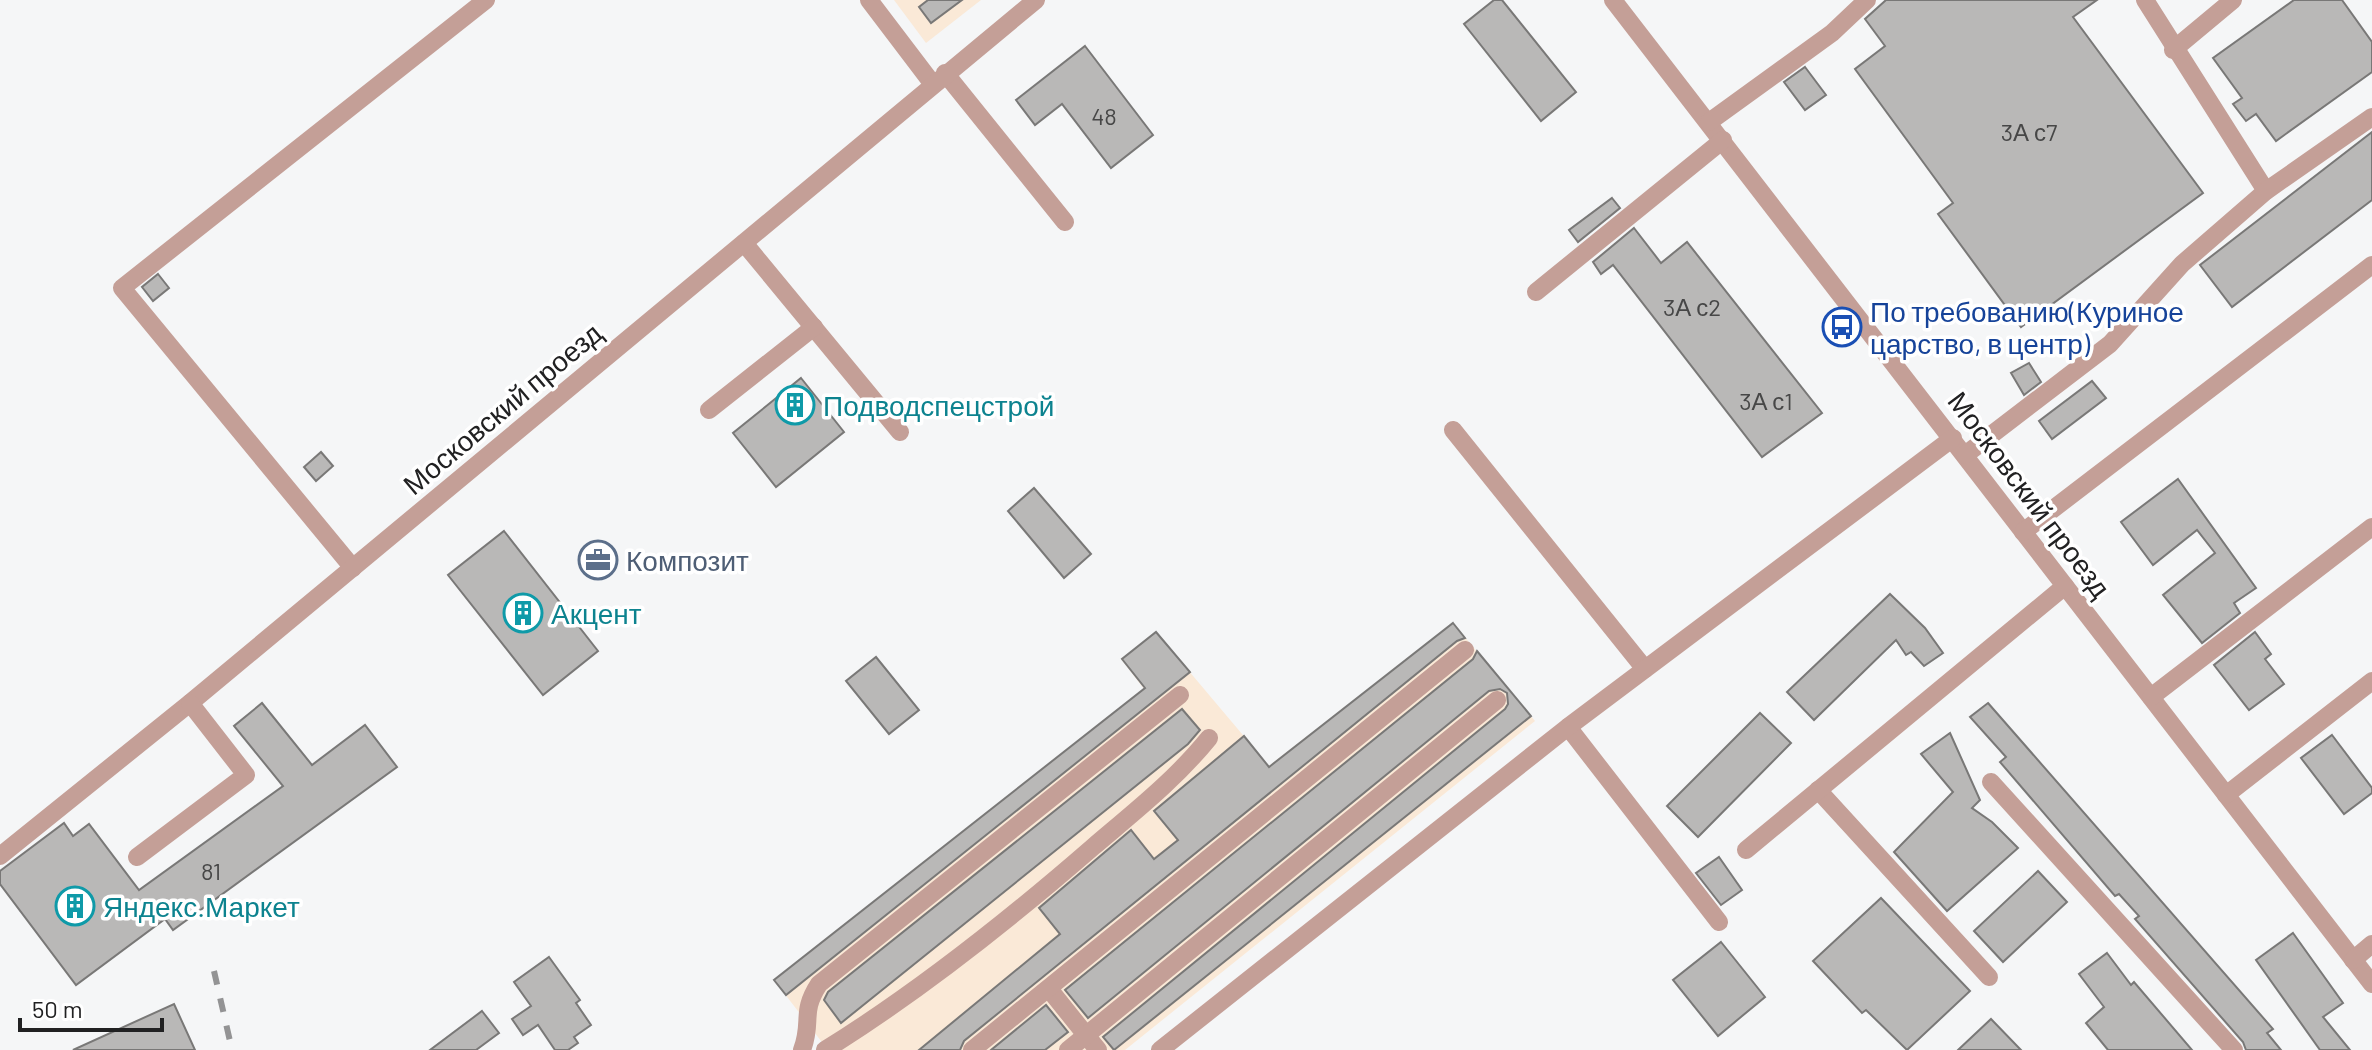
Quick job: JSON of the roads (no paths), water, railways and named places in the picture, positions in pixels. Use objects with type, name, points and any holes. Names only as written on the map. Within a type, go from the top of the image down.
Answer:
[{"type":"street","points":[[353,568],[122,288],[486,0]]},
{"type":"street","points":[[869,0],[1065,222]]},
{"type":"street","name":"Московский проезд","points":[[0,856],[190,703],[938,78],[1036,0]]},
{"type":"street","name":"Московский проезд","points":[[1613,0],[2372,984]]},
{"type":"street","points":[[1709,122],[1832,33],[1867,0]]},
{"type":"street","points":[[2145,0],[2173,50],[2266,191]]},
{"type":"street","points":[[2173,50],[2233,0]]},
{"type":"street","points":[[1965,455],[2110,344],[2182,264],[2266,191],[2372,117]]},
{"type":"street","points":[[1536,292],[1723,140]]},
{"type":"street","points":[[744,243],[900,432]]},
{"type":"street","points":[[2023,532],[2372,265]]},
{"type":"street","points":[[709,410],[814,327]]},
{"type":"street","points":[[1453,430],[1645,669]]},
{"type":"street","points":[[1160,1050],[1568,727],[1953,438]]},
{"type":"street","points":[[2151,697],[2372,527]]},
{"type":"street","points":[[1746,850],[2065,586]]},
{"type":"street","points":[[972,1050],[1465,650]]},
{"type":"street","points":[[2226,795],[2372,681]]},
{"type":"street","points":[[802,1050],[808,1034],[806,1004],[819,984],[1180,695]]},
{"type":"street","points":[[1068,1050],[1092,1043],[1497,700]]},
{"type":"street","points":[[137,857],[246,775],[190,703]]},
{"type":"street","points":[[1568,727],[1719,922]]},
{"type":"street","points":[[825,1050],[865,1026],[1024,907],[1185,768],[1209,738]]},
{"type":"street","points":[[1991,782],[2234,1050]]},
{"type":"street","points":[[1818,790],[1989,977]]},
{"type":"street","points":[[2353,960],[2372,944]]},
{"type":"street","points":[[1049,989],[1092,1043]]},
{"type":"railway","points":[[214,971],[232,1050]]},
{"type":"place","name":"По требованию(Куриное царство, в центр)","points":[[1842,327]]},
{"type":"place","name":"Подводспецстрой","points":[[795,405]]},
{"type":"place","name":"Композит","points":[[598,560]]},
{"type":"place","name":"Акцент","points":[[523,613]]},
{"type":"place","name":"Яндекс.Маркет","points":[[75,906]]}]
